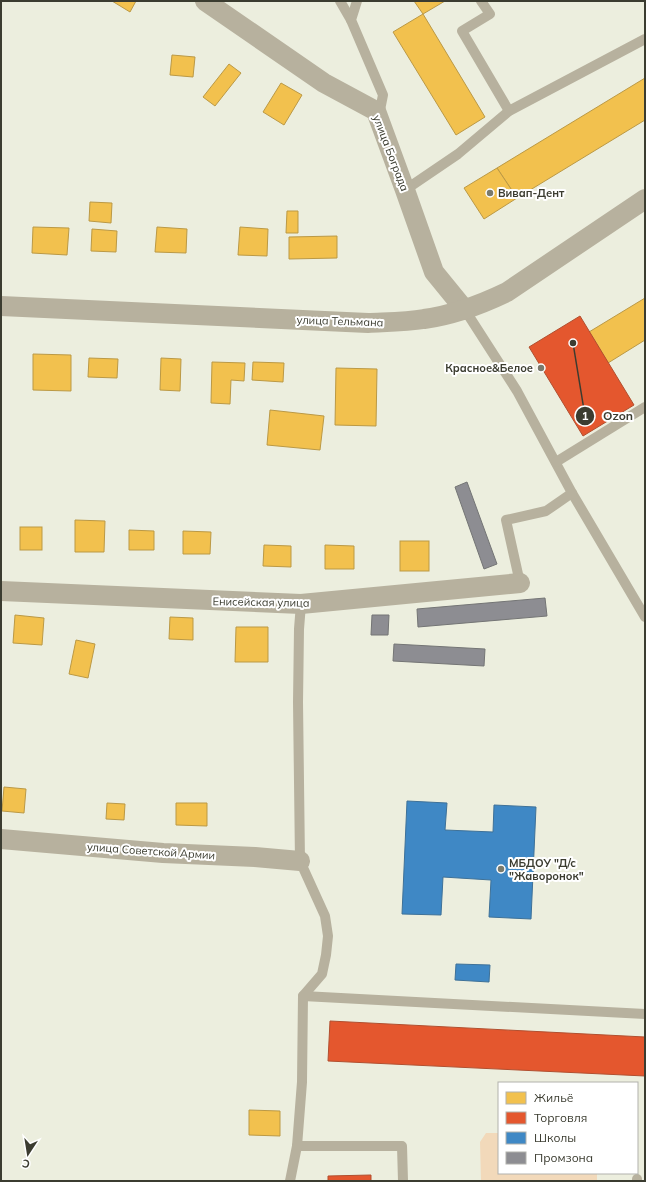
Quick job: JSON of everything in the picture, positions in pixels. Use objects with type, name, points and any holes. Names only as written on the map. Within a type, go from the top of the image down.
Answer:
[{"type":"street","name":"улица Бограда","points":[[205,1],[324,83],[376,111],[434,272],[465,310]]},
{"type":"street","name":"улица Тельмана","points":[[1,306],[368,323],[406,322],[426,319],[465,310],[507,292],[645,198]]},
{"type":"street","name":"Енисейская улица","points":[[1,592],[301,604],[520,583]]},
{"type":"street","name":"улица Советской Армии","points":[[1,839],[163,853],[300,861]]},
{"type":"lane","points":[[340,1],[351,20],[383,96],[378,119]]},
{"type":"lane","points":[[351,20],[357,1]]},
{"type":"lane","points":[[481,1],[490,14],[462,31],[510,110]]},
{"type":"lane","points":[[405,190],[458,154],[510,110],[645,39]]},
{"type":"lane","points":[[465,310],[517,391],[572,493],[645,617]]},
{"type":"lane","points":[[556,462],[645,407]]},
{"type":"lane","points":[[520,583],[506,520],[546,511],[572,493]]},
{"type":"lane","points":[[290,1181],[297,1146],[302,1082],[303,996],[322,974],[328,936],[325,916],[300,861],[298,702],[299,629],[301,604]]},
{"type":"lane","points":[[303,996],[645,1014]]},
{"type":"lane","points":[[297,1146],[402,1146],[403,1181]]},
{"type":"shaded area","points":[[486,1133],[498,1133],[498,1174],[597,1174],[597,1181],[481,1181],[480,1142]]},
{"type":"building: Жильё","points":[[112,1],[136,1],[130,12]]},
{"type":"building: Жильё","points":[[414,1],[445,1],[423,14]]},
{"type":"building: Жильё","points":[[423,14],[485,117],[456,135],[393,32]]},
{"type":"building: Жильё","points":[[172,55],[195,57],[193,77],[170,75]]},
{"type":"building: Жильё","points":[[229,64],[241,73],[215,106],[203,97]]},
{"type":"building: Жильё","points":[[645,78],[645,120],[517,198],[497,168]]},
{"type":"building: Жильё","points":[[281,83],[302,95],[284,125],[263,112]]},
{"type":"building: Жильё","name":"Вивап-Дент","points":[[497,168],[517,198],[484,219],[464,188]]},
{"type":"building: Жильё","points":[[90,202],[112,203],[111,223],[89,221]]},
{"type":"building: Жильё","points":[[287,211],[298,211],[298,233],[286,233]]},
{"type":"building: Жильё","points":[[33,227],[69,228],[67,255],[32,253]]},
{"type":"building: Жильё","points":[[157,227],[187,229],[186,253],[155,252]]},
{"type":"building: Жильё","points":[[240,227],[268,229],[267,256],[238,255]]},
{"type":"building: Жильё","points":[[92,229],[117,231],[116,252],[91,251]]},
{"type":"building: Жильё","points":[[337,236],[337,258],[289,259],[289,237]]},
{"type":"building: Жильё","points":[[645,298],[645,340],[608,363],[589,332]]},
{"type":"building: Жильё","points":[[33,354],[71,355],[71,391],[33,390]]},
{"type":"building: Жильё","points":[[89,358],[118,359],[117,378],[88,377]]},
{"type":"building: Жильё","points":[[161,358],[181,359],[180,391],[160,390]]},
{"type":"building: Жильё","points":[[212,362],[245,363],[244,381],[231,380],[230,404],[211,403]]},
{"type":"building: Жильё","points":[[253,362],[284,363],[283,382],[252,380]]},
{"type":"building: Жильё","points":[[336,368],[377,369],[376,426],[335,425]]},
{"type":"building: Жильё","points":[[270,410],[324,416],[320,450],[267,445]]},
{"type":"building: Жильё","points":[[75,520],[105,521],[104,552],[75,552]]},
{"type":"building: Жильё","points":[[20,527],[42,527],[42,550],[20,550]]},
{"type":"building: Жильё","points":[[129,530],[154,531],[154,550],[129,550]]},
{"type":"building: Жильё","points":[[183,531],[211,532],[210,554],[183,554]]},
{"type":"building: Жильё","points":[[400,541],[429,541],[429,571],[400,571]]},
{"type":"building: Жильё","points":[[264,545],[291,546],[291,567],[263,566]]},
{"type":"building: Жильё","points":[[325,545],[354,546],[354,569],[325,569]]},
{"type":"building: Жильё","points":[[15,615],[44,618],[42,645],[13,643]]},
{"type":"building: Жильё","points":[[170,617],[193,618],[193,640],[169,639]]},
{"type":"building: Жильё","points":[[236,627],[268,627],[268,662],[235,662]]},
{"type":"building: Жильё","points":[[76,640],[95,644],[88,678],[69,674]]},
{"type":"building: Жильё","points":[[4,787],[26,789],[24,813],[2,811]]},
{"type":"building: Жильё","points":[[107,803],[125,804],[124,820],[106,819]]},
{"type":"building: Жильё","points":[[176,803],[207,803],[207,826],[176,825]]},
{"type":"building: Жильё","points":[[249,1110],[280,1111],[280,1136],[249,1135]]},
{"type":"building: Торговля","points":[[580,316],[634,405],[583,436],[529,347]]},
{"type":"building: Торговля","points":[[330,1021],[645,1037],[645,1076],[328,1061]]},
{"type":"building: Торговля","points":[[371,1175],[371,1181],[328,1181],[328,1176]]},
{"type":"building: Школы","points":[[407,801],[447,803],[445,830],[493,832],[494,805],[536,807],[531,919],[489,917],[491,880],[443,877],[441,915],[402,914]]},
{"type":"building: Школы","points":[[456,964],[490,965],[489,982],[455,980]]},
{"type":"building: Промзона","points":[[467,482],[497,564],[484,569],[455,487]]},
{"type":"building: Промзона","points":[[545,598],[547,616],[418,627],[417,609]]},
{"type":"building: Промзона","points":[[372,615],[389,615],[388,635],[371,635]]},
{"type":"building: Промзона","points":[[394,644],[485,649],[484,666],[393,661]]},
{"type":"place","name":"Вивап-Дент","points":[[490,193]]},
{"type":"place","name":"Ozon","points":[[573,343]]},
{"type":"place","name":"Красное&Белое","points":[[541,368]]},
{"type":"place","name":"МБДОУ \"Д/с \"Жаворонок\"","points":[[501,869]]}]
